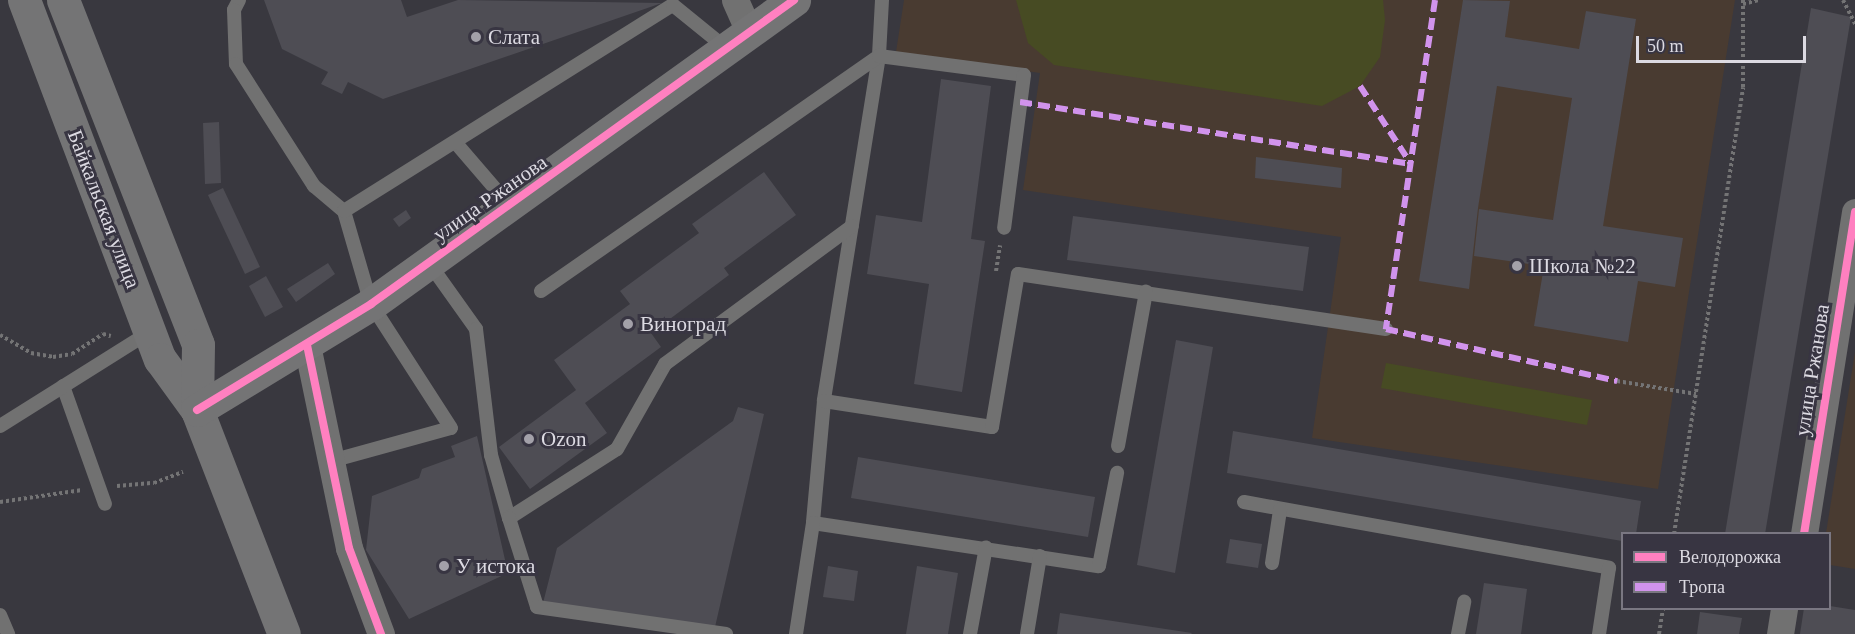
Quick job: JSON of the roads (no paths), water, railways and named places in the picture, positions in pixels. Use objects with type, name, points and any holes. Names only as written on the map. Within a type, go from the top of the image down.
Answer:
[{"type":"main road","name":"Байкальская улица","points":[[24,0],[143,336],[197,410],[284,634]]},
{"type":"main road","name":"Байкальская улица","points":[[63,0],[198,345],[197,410]]},
{"type":"main road","name":"улица Ржанова","points":[[197,410],[371,304],[511,206],[794,0]]},
{"type":"street","points":[[735,0],[738,41]]},
{"type":"street","name":"улица Ржанова","points":[[1804,532],[1855,212]]},
{"type":"street","points":[[307,345],[350,548],[381,634]]},
{"type":"street","points":[[1780,634],[1784,610]]},
{"type":"lane","points":[[239,0],[234,10],[236,63],[314,186],[344,211],[371,304],[451,428],[331,461]]},
{"type":"lane","points":[[796,634],[813,523],[825,400],[879,56],[882,0]]},
{"type":"lane","points":[[344,211],[673,5],[738,41]]},
{"type":"lane","points":[[541,291],[879,56],[1024,75],[1004,228]]},
{"type":"lane","points":[[455,142],[511,206]]},
{"type":"lane","points":[[509,518],[618,449],[665,364],[852,226]]},
{"type":"lane","points":[[429,263],[476,329],[491,455],[537,607],[726,634]]},
{"type":"lane","points":[[825,400],[992,427],[1018,274],[1386,329]]},
{"type":"lane","points":[[1118,446],[1146,292]]},
{"type":"lane","points":[[0,426],[143,336]]},
{"type":"lane","points":[[63,386],[105,504]]},
{"type":"lane","points":[[813,523],[986,547],[1099,566],[1117,473]]},
{"type":"lane","points":[[1244,502],[1608,568],[1599,634]]},
{"type":"lane","points":[[1272,563],[1280,510]]},
{"type":"lane","points":[[970,634],[986,547]]},
{"type":"lane","points":[[1027,634],[1040,556]]},
{"type":"lane","points":[[1458,634],[1464,602]]},
{"type":"lane","points":[[0,615],[8,634]]},
{"type":"place","name":"Слата","points":[[476,37]]},
{"type":"place","name":"Школа №22","points":[[1517,266]]},
{"type":"place","name":"Виноград","points":[[628,324]]},
{"type":"place","name":"Ozon","points":[[529,439]]},
{"type":"place","name":"У истока","points":[[444,566]]}]
